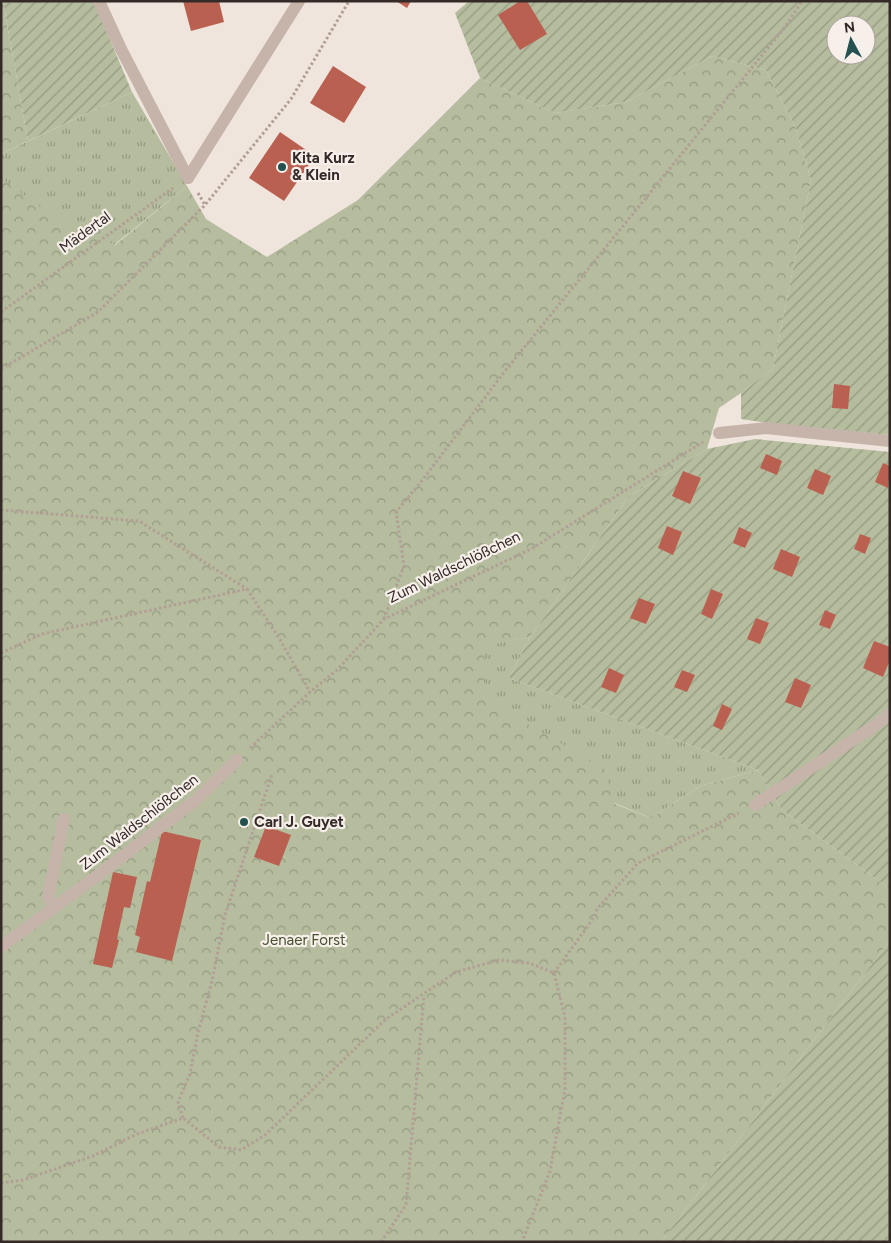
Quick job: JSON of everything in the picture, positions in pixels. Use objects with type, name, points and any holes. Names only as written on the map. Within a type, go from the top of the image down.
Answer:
[{"type":"street","points":[[100,1],[121,49],[188,178]]},
{"type":"street","points":[[188,178],[299,1]]},
{"type":"street","points":[[719,433],[766,428],[890,441]]},
{"type":"street","points":[[755,805],[890,714]]},
{"type":"street","name":"Zum Waldschlößchen","points":[[1,947],[197,799],[237,760]]},
{"type":"street","points":[[54,908],[48,897],[64,820]]},
{"type":"path","points":[[1,369],[98,312],[205,204],[292,99],[349,1]]},
{"type":"path","points":[[384,619],[404,566],[396,512],[505,372],[785,27],[802,1]]},
{"type":"path","name":"Mädertal","points":[[1,312],[188,178]]},
{"type":"path","name":"Zum Waldschlößchen","points":[[237,760],[310,692],[337,670],[384,619],[531,548],[719,433]]},
{"type":"path","points":[[1,510],[139,521],[247,589],[279,638],[310,692]]},
{"type":"path","points":[[1,653],[42,634],[247,589]]},
{"type":"path","points":[[272,774],[225,915],[190,1074],[178,1102],[182,1118],[219,1148],[241,1150],[265,1135],[386,1019],[456,972],[500,960],[529,963],[554,973]]},
{"type":"path","points":[[522,1242],[550,1171],[565,1089],[565,1018],[554,973],[595,916],[597,909],[638,863],[755,805]]},
{"type":"path","points":[[381,1242],[406,1205],[424,994]]},
{"type":"path","points":[[1,1184],[23,1180],[93,1156],[138,1134],[182,1118]]},
{"type":"green space","points":[[1,1],[3,1],[28,141],[1,154]]},
{"type":"green space","points":[[3,1],[94,1],[132,92],[28,141]]},
{"type":"green space","points":[[469,1],[890,1],[890,435],[741,419],[741,393],[773,368],[811,180],[795,126],[766,70],[712,56],[626,102],[555,113],[480,78],[455,13]]},
{"type":"green space","name":"Jenaer Forst","points":[[712,56],[766,70],[795,126],[811,180],[773,368],[719,408],[707,449],[629,496],[530,637],[484,646],[487,701],[604,768],[615,804],[651,818],[700,786],[758,770],[782,810],[890,889],[890,940],[661,1242],[1,1242],[1,178],[54,217],[115,245],[187,186],[206,219],[267,257],[358,200],[480,78],[555,113],[626,102]]},
{"type":"green space","points":[[132,92],[187,186],[104,253],[1,318],[1,154]]},
{"type":"green space","points":[[755,439],[890,452],[890,889],[782,810],[758,770],[509,678],[530,637],[629,496],[707,449]]},
{"type":"green space","points":[[530,637],[509,678],[758,770],[700,786],[651,818],[548,776],[443,682],[480,646]]},
{"type":"green space","points":[[890,940],[890,1242],[661,1242]]},
{"type":"building","points":[[183,1],[219,1],[224,22],[191,31]]},
{"type":"building","points":[[396,1],[411,1],[407,8]]},
{"type":"building","points":[[520,1],[527,1],[547,34],[520,50],[498,15]]},
{"type":"building","points":[[333,66],[366,87],[344,123],[310,103]]},
{"type":"building","name":"Kita Kurz & Klein","points":[[280,132],[315,156],[284,201],[249,178]]},
{"type":"building","points":[[834,384],[850,386],[848,409],[832,408]]},
{"type":"building","points":[[766,454],[782,461],[777,475],[760,468]]},
{"type":"building","points":[[883,463],[890,466],[888,488],[875,482]]},
{"type":"building","points":[[815,469],[831,476],[823,495],[807,488]]},
{"type":"building","points":[[683,471],[701,478],[690,504],[672,496]]},
{"type":"building","points":[[667,526],[682,532],[673,555],[658,548]]},
{"type":"building","points":[[739,527],[752,533],[745,548],[733,543]]},
{"type":"building","points":[[860,534],[871,538],[865,554],[854,549]]},
{"type":"building","points":[[781,549],[800,557],[792,577],[773,569]]},
{"type":"building","points":[[711,589],[723,594],[712,619],[701,614]]},
{"type":"building","points":[[639,598],[655,604],[646,624],[630,618]]},
{"type":"building","points":[[825,610],[836,615],[830,629],[819,625]]},
{"type":"building","points":[[756,618],[769,623],[760,644],[747,639]]},
{"type":"building","points":[[874,641],[890,647],[890,660],[883,677],[863,668]]},
{"type":"building","points":[[609,668],[624,675],[616,693],[601,687]]},
{"type":"building","points":[[682,670],[695,675],[687,692],[674,687]]},
{"type":"building","points":[[795,678],[811,685],[801,708],[785,702]]},
{"type":"building","points":[[722,704],[732,709],[722,730],[713,726]]},
{"type":"building","points":[[266,826],[291,835],[279,866],[254,857]]},
{"type":"building","points":[[162,831],[201,840],[172,961],[136,952],[140,937],[135,935],[147,881],[150,882]]},
{"type":"building","points":[[113,872],[137,877],[130,908],[124,907],[112,968],[93,964]]},
{"type":"place","name":"Kita Kurz & Klein","points":[[282,167]]},
{"type":"place","name":"Carl J. Guyet","points":[[244,822]]}]
